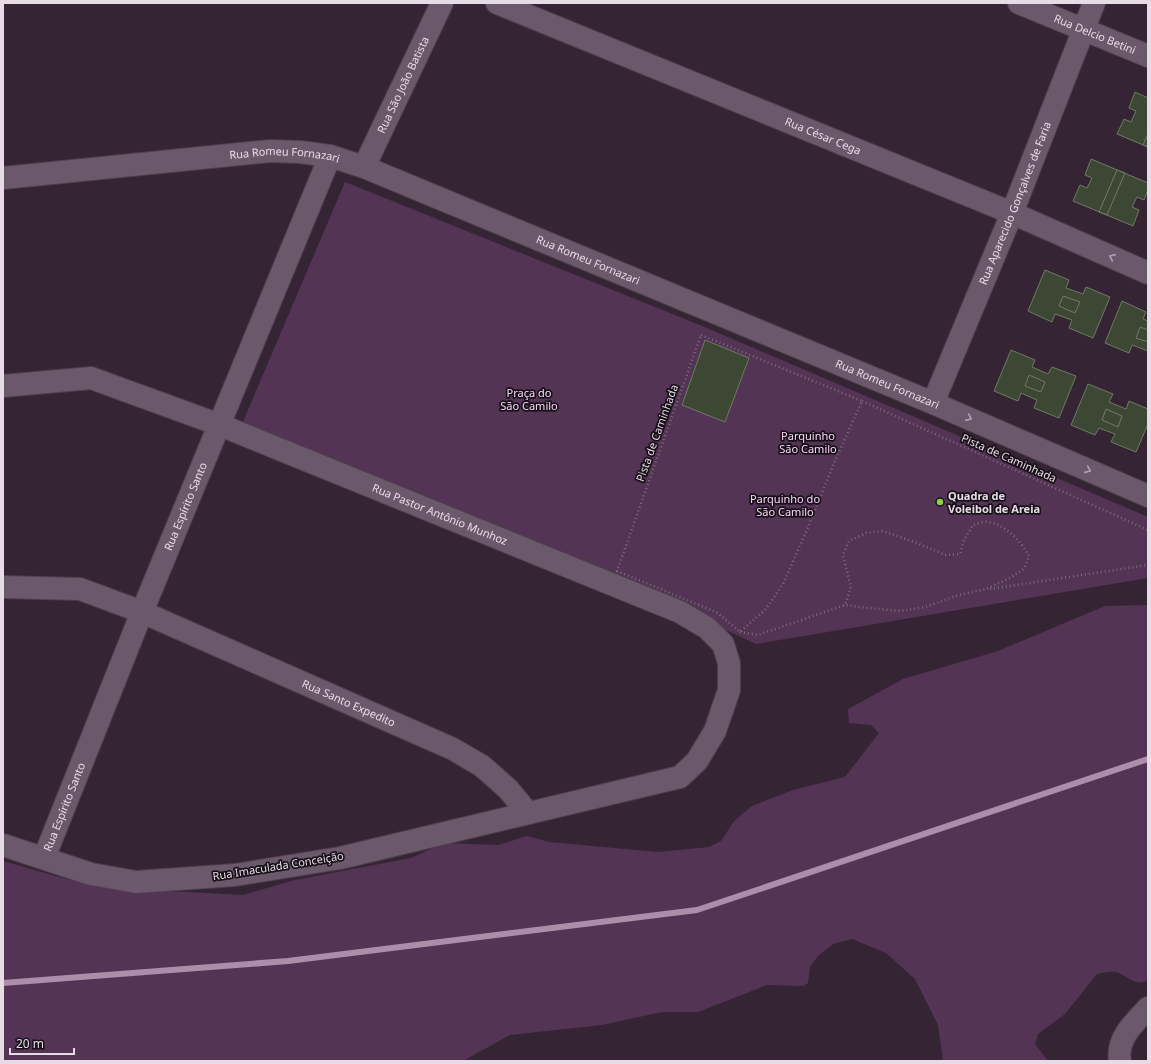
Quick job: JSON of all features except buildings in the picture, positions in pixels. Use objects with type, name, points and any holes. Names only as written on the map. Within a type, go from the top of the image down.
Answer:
[{"type":"street","name":"Rua São João Batista","points":[[364,167],[442,3]]},
{"type":"street","name":"Rua César Cega","points":[[497,3],[1012,213],[1148,273]]},
{"type":"street","name":"Rua Delcio Betini","points":[[1019,3],[1148,56]]},
{"type":"street","name":"Rua Aparecido Gonçalves de Faria","points":[[933,403],[1012,213],[1094,3]]},
{"type":"street","name":"Rua Romeu Fornazari","points":[[3,178],[270,151],[300,152],[330,156],[364,167],[933,403],[1148,496]]},
{"type":"street","name":"Rua Espírito Santo","points":[[44,858],[142,612],[330,156]]},
{"type":"street","name":"Rua Pastor Antônio Munhoz","points":[[3,386],[91,378],[220,425],[680,612],[707,628],[724,644],[729,663],[729,690],[715,731],[697,762],[680,777],[528,812]]},
{"type":"street","name":"Rua Santo Expedito","points":[[3,587],[80,589],[142,612],[453,749],[482,766],[508,789],[528,812]]},
{"type":"street","name":"Rua Imaculada Conceição","points":[[3,845],[91,874],[136,882],[235,875],[340,858],[528,812]]},
{"type":"street","points":[[1119,1057],[1128,1029],[1148,1008]]},
{"type":"path","name":"Pista de Caminhada","points":[[740,632],[718,613],[617,571],[701,335],[862,401],[1148,530]]},
{"type":"path","points":[[740,632],[766,608],[783,584],[835,460],[862,401]]},
{"type":"path","points":[[845,605],[850,587],[843,555],[849,541],[866,532],[883,531],[945,555],[960,554],[964,540],[973,525],[988,522],[1003,527],[1022,544],[1029,556],[1024,569],[1010,578],[986,589]]},
{"type":"path","points":[[740,632],[758,634],[845,605],[901,610],[925,607],[960,595],[986,589],[1148,565]]},
{"type":"green space","points":[[345,182],[707,328],[1148,517],[1148,578],[756,644],[618,580],[242,424]]},
{"type":"green space","points":[[1148,605],[1148,979],[1140,983],[1116,972],[1097,974],[1065,1014],[1038,1034],[1035,1044],[1048,1061],[943,1061],[938,1025],[915,979],[886,953],[852,939],[833,944],[818,956],[810,967],[808,983],[803,986],[767,985],[698,1012],[662,1012],[602,1025],[510,1035],[463,1061],[3,1061],[3,861],[66,879],[113,888],[243,895],[295,880],[411,858],[444,843],[498,845],[527,836],[549,842],[658,852],[709,847],[721,841],[734,821],[752,806],[793,790],[845,777],[879,733],[871,725],[849,723],[848,709],[903,679],[998,651],[1105,606]]},
{"type":"waterway","points":[[3,983],[288,961],[697,910],[1148,759]]},
{"type":"place","name":"Quadra de Voleibol de Areia","points":[[940,502]]},
{"type":"park label","name":"Praça do São Camilo","points":[[529,399]]},
{"type":"park label","name":"Parquinho São Camilo","points":[[808,442]]},
{"type":"park label","name":"Parquinho do São Camilo","points":[[785,505]]}]
